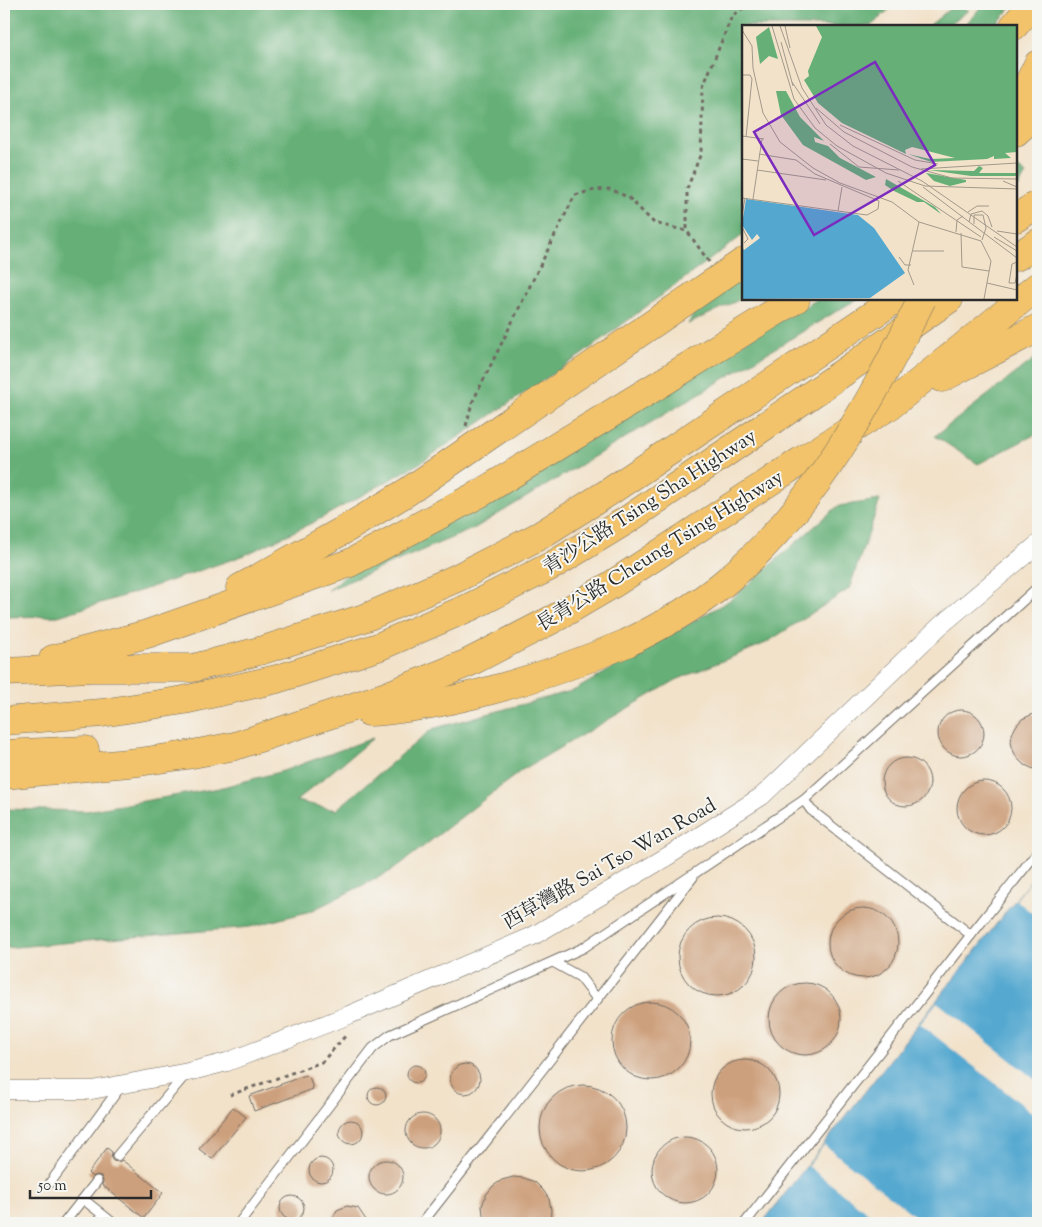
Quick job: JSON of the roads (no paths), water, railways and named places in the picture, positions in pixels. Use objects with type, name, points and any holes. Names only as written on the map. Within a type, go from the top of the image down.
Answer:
[{"type":"highway","points":[[1015,25],[1033,4]]},
{"type":"highway","points":[[1017,107],[1038,64]]},
{"type":"highway","points":[[1017,131],[1038,112]]},
{"type":"highway","points":[[1017,217],[1038,204]]},
{"type":"highway","points":[[1017,255],[1038,243]]},
{"type":"highway","points":[[173,625],[338,533],[407,492],[742,263]]},
{"type":"highway","name":"長青公路 Cheung Tsing Highway","points":[[4,775],[139,762],[235,746],[339,713],[468,663],[556,617],[613,584],[801,461],[891,405],[1038,286]]},
{"type":"highway","points":[[5,672],[173,625],[350,563],[481,493],[794,300]]},
{"type":"highway","name":"青沙公路 Tsing Sha Highway","points":[[5,672],[91,668],[193,668],[263,650],[367,617],[457,578],[539,536],[609,492],[895,300]]},
{"type":"highway","points":[[339,713],[392,711],[479,695],[556,671],[604,652],[653,630],[700,602],[745,565],[788,520],[813,488],[845,441],[867,403],[921,300]]},
{"type":"highway","name":"青沙公路 Tsing Sha Highway","points":[[4,721],[102,712],[184,700],[276,679],[378,647],[470,607],[553,565],[627,520],[948,300]]},
{"type":"highway","points":[[891,405],[1038,328]]},
{"type":"highway","points":[[4,754],[102,749],[187,755]]},
{"type":"street","name":"西草灣路 Sai Tso Wan Road","points":[[4,1090],[92,1090],[188,1072],[227,1062],[349,1015],[532,936],[668,856],[762,796],[940,626],[1038,544]]},
{"type":"lane","points":[[239,1223],[373,1048],[390,1035],[583,948],[804,800],[1038,587]]},
{"type":"lane","points":[[804,800],[811,810],[971,935]]},
{"type":"lane","points":[[745,1223],[1038,851]]},
{"type":"lane","points":[[422,1223],[700,869]]},
{"type":"lane","points":[[553,962],[580,977],[597,999]]},
{"type":"lane","points":[[117,1156],[188,1072]]},
{"type":"lane","points":[[50,1183],[121,1085]]},
{"type":"lane","points":[[64,1223],[97,1181]]},
{"type":"lane","points":[[83,1199],[114,1223]]},
{"type":"water","points":[[1038,871],[1038,1223],[762,1223]]}]
